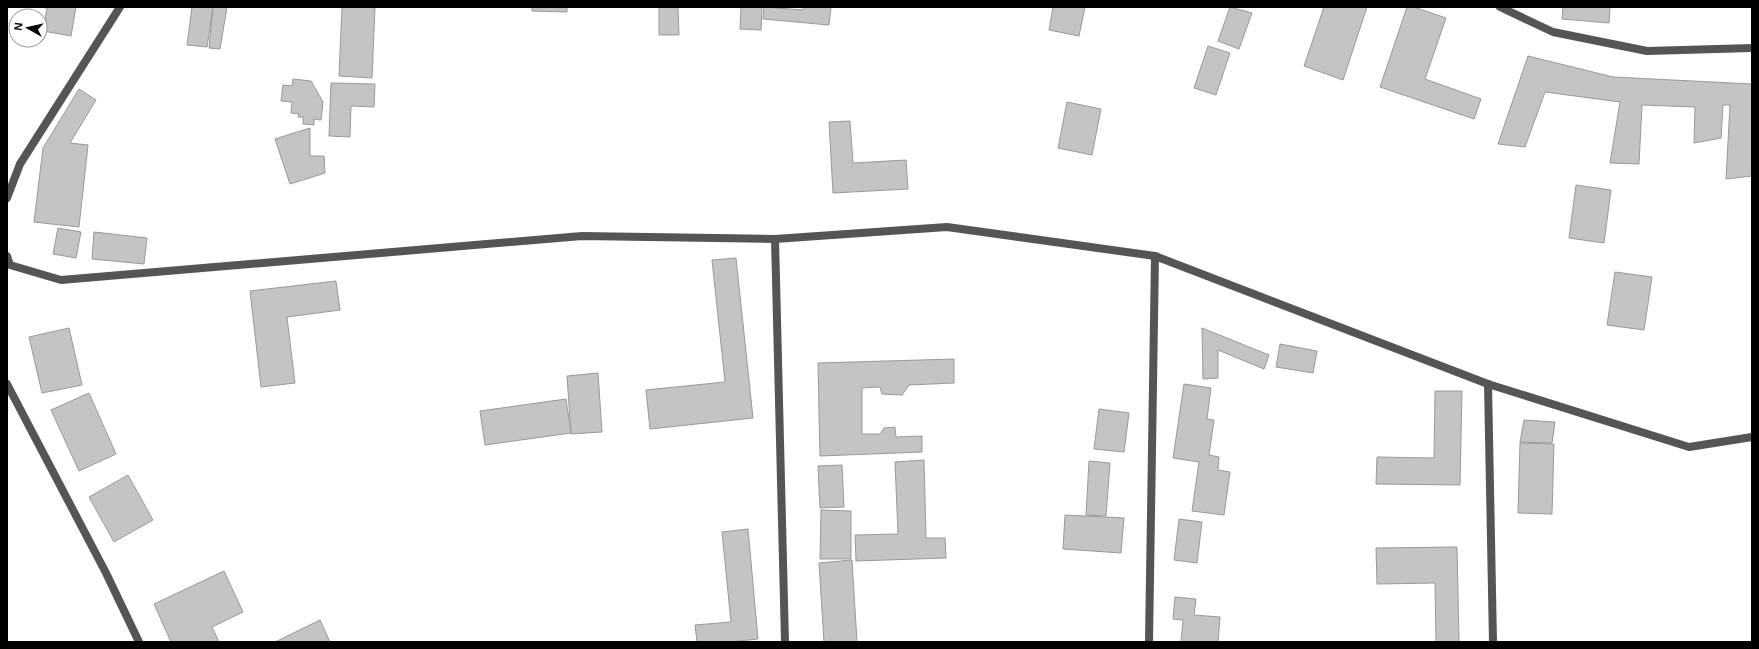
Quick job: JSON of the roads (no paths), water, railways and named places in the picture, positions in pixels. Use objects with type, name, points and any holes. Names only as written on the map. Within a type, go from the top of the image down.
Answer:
[{"type":"street","points":[[7,198],[20,164],[120,7]]},
{"type":"street","points":[[1500,7],[1553,32],[1647,51],[1752,48]]},
{"type":"street","points":[[7,256],[10,265],[61,280],[582,236],[776,239],[947,227],[1154,256],[1488,384],[1689,447],[1752,437]]},
{"type":"street","points":[[776,239],[786,642]]},
{"type":"street","points":[[1149,642],[1154,256]]},
{"type":"street","points":[[7,384],[106,573],[139,642]]},
{"type":"street","points":[[1488,384],[1493,642]]}]
